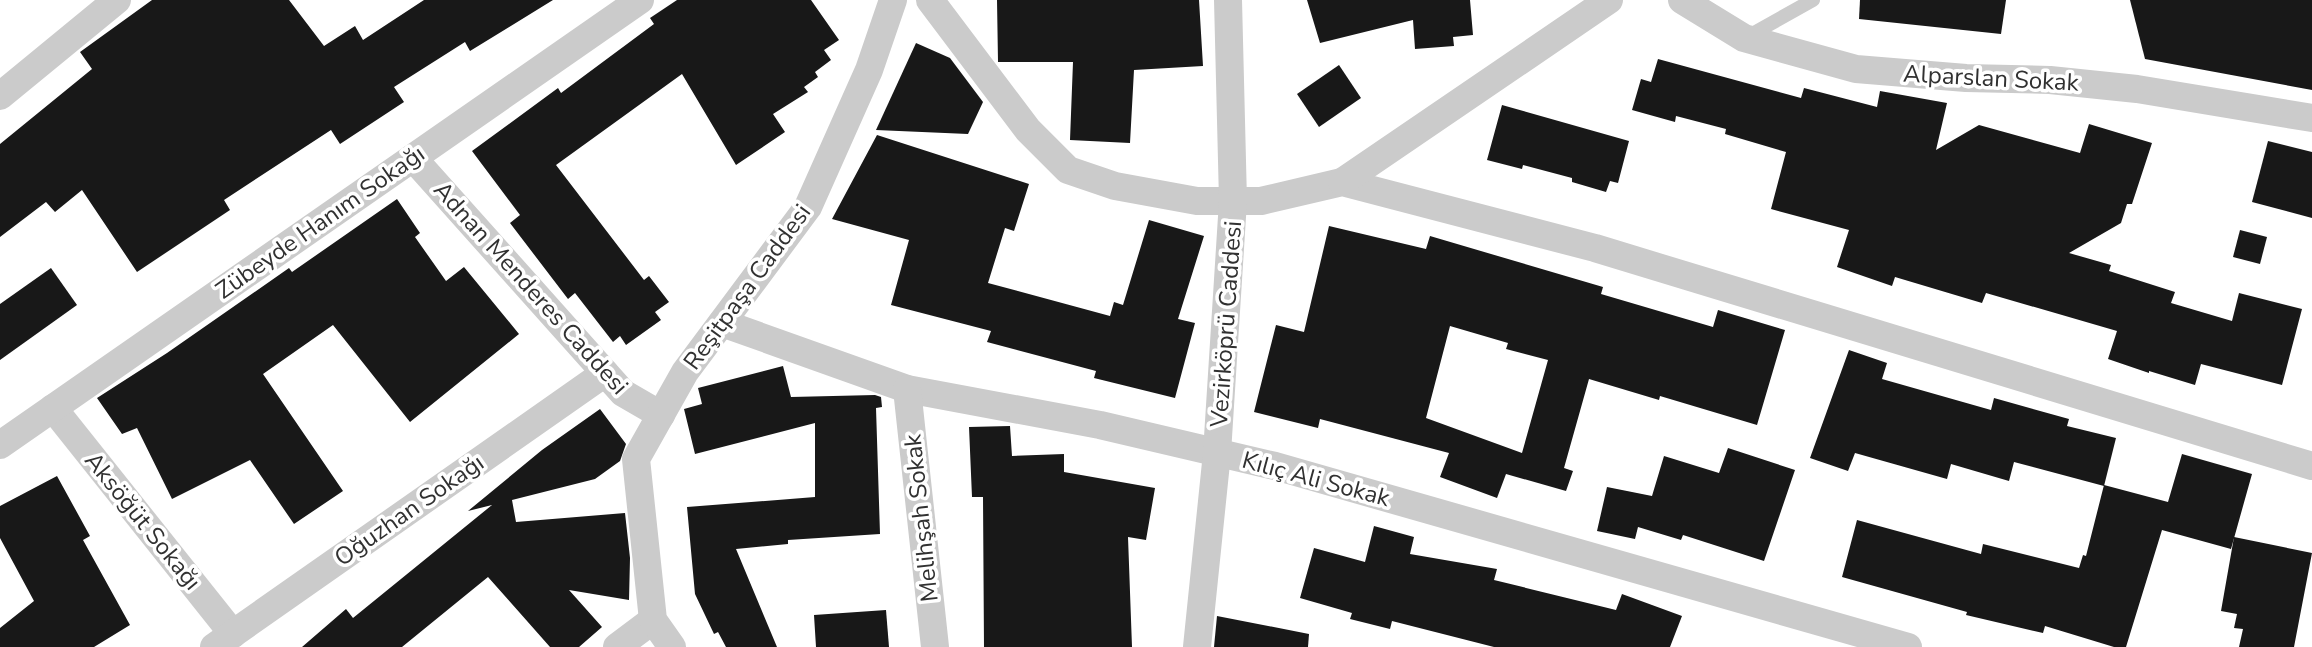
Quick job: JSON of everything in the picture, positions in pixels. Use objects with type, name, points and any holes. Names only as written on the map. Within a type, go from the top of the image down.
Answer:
[{"type":"street","points":[[0,96],[117,0]]},
{"type":"street","name":"Zübeyde Hanım Sokağı","points":[[0,445],[640,0]]},
{"type":"street","name":"Reşitpaşa Caddesi","points":[[661,415],[685,372],[808,207],[869,70],[893,0]]},
{"type":"street","points":[[930,0],[1028,130],[1068,170],[1115,186],[1198,201],[1261,201],[1342,182],[1609,0]]},
{"type":"street","name":"Vezirköprü Caddesi","points":[[1198,647],[1217,453],[1233,201],[1228,0]]},
{"type":"street","name":"Alparslan Sokak","points":[[1682,0],[1744,38],[1856,69],[1966,78],[2050,80],[2137,89],[2312,118]]},
{"type":"street","name":"Adnan Menderes Caddesi","points":[[412,158],[623,393],[661,415]]},
{"type":"street","points":[[1342,182],[1595,248],[2312,466]]},
{"type":"street","name":"Kılıç Ali Sokak","points":[[722,323],[907,389],[1100,425],[1302,474],[1908,647]]},
{"type":"street","name":"Oğuzhan Sokağı","points":[[223,640],[605,373]]},
{"type":"street","name":"Melihşah Sokak","points":[[907,389],[934,647]]},
{"type":"street","name":"Aksöğüt Sokağı","points":[[53,408],[223,640]]},
{"type":"street","points":[[661,415],[636,459],[653,620],[672,647]]},
{"type":"street","points":[[617,647],[653,620]]},
{"type":"lane","points":[[1744,38],[1813,0]]},
{"type":"building","points":[[152,0],[289,0],[324,46],[355,26],[363,40],[424,0],[553,0],[470,51],[465,42],[394,87],[404,102],[340,144],[331,130],[224,200],[230,210],[137,272],[82,190],[55,212],[46,202],[0,237],[0,144],[92,69],[80,52]]},
{"type":"building","points":[[677,0],[811,0],[839,40],[824,50],[831,60],[815,72],[818,77],[804,87],[808,92],[773,114],[785,132],[736,165],[682,74],[556,165],[644,280],[649,276],[669,302],[655,312],[661,320],[626,345],[620,336],[613,342],[575,293],[568,299],[510,223],[520,215],[472,151],[558,88],[561,93],[654,24],[650,18]]},
{"type":"building","points":[[997,0],[1199,0],[1203,66],[1134,70],[1130,143],[1070,140],[1073,62],[998,62]]},
{"type":"building","points":[[1307,0],[1470,0],[1473,35],[1453,37],[1454,46],[1415,49],[1413,20],[1320,43]]},
{"type":"building","points":[[1860,0],[2006,0],[2001,34],[1859,19]]},
{"type":"building","points":[[2130,0],[2312,0],[2312,90],[2145,59]]},
{"type":"building","points":[[916,43],[950,58],[983,102],[968,134],[876,130]]},
{"type":"building","points":[[1658,59],[1801,98],[1804,88],[1877,107],[1880,91],[1947,103],[1936,150],[1979,125],[2080,153],[2089,124],[2152,143],[2132,204],[2127,204],[2121,223],[2069,253],[2111,265],[2109,271],[2175,292],[2171,303],[2232,321],[2239,293],[2302,309],[2282,385],[2201,364],[2195,385],[2149,373],[2108,359],[2117,331],[1986,293],[1982,303],[1895,277],[1892,286],[1837,267],[1849,230],[1771,209],[1786,152],[1725,134],[1726,129],[1676,116],[1675,122],[1632,110],[1641,79],[1651,82]]},
{"type":"building","points":[[1339,65],[1361,98],[1319,127],[1297,94]]},
{"type":"building","points":[[1502,105],[1629,141],[1618,183],[1610,181],[1606,192],[1572,182],[1572,178],[1523,165],[1522,169],[1487,160]]},
{"type":"building","points":[[877,135],[1029,184],[1014,231],[1005,228],[988,283],[1110,316],[1114,302],[1123,305],[1149,220],[1204,236],[1178,319],[1195,323],[1175,398],[1094,378],[1096,371],[987,342],[991,331],[891,305],[909,240],[832,219]]},
{"type":"building","points":[[2268,141],[2312,152],[2312,218],[2252,202]]},
{"type":"building","points":[[397,199],[420,233],[415,237],[446,281],[464,267],[519,334],[410,422],[333,325],[263,374],[343,491],[294,524],[250,460],[172,499],[137,428],[122,434],[97,398],[289,268],[292,272]]},
{"type":"building","points":[[1329,226],[1426,249],[1430,236],[1603,287],[1601,294],[1713,327],[1718,310],[1785,330],[1757,425],[1660,396],[1659,400],[1589,379],[1564,468],[1573,471],[1566,491],[1506,474],[1497,498],[1440,477],[1449,453],[1320,419],[1318,428],[1254,412],[1276,325],[1304,332]],"holes":[[[1450,326],[1508,343],[1506,349],[1548,360],[1522,453],[1426,418]]]},
{"type":"building","points":[[2240,230],[2267,237],[2260,264],[2233,257]]},
{"type":"building","points":[[51,268],[77,305],[0,360],[0,304]]},
{"type":"building","points":[[1849,350],[1887,363],[1882,379],[1991,410],[1994,398],[2069,419],[2067,426],[2116,438],[2104,486],[2014,462],[2009,481],[1951,464],[1947,479],[1855,453],[1848,471],[1810,458]]},
{"type":"building","points":[[783,366],[791,397],[881,397],[882,407],[876,408],[880,534],[788,540],[788,544],[736,549],[777,647],[726,647],[718,632],[714,634],[695,594],[687,507],[815,497],[815,423],[695,454],[684,409],[702,404],[698,388]]},
{"type":"building","points":[[600,409],[626,444],[620,461],[595,479],[512,500],[516,522],[625,513],[630,558],[629,600],[569,590],[602,627],[579,647],[550,647],[488,577],[402,647],[302,647],[346,609],[353,618],[492,505],[468,511],[542,450]]},
{"type":"building","points":[[1010,426],[1012,456],[1064,454],[1064,472],[1155,488],[1146,540],[1128,537],[1132,647],[984,647],[983,497],[972,497],[969,427]]},
{"type":"building","points":[[1728,448],[1795,470],[1764,561],[1683,535],[1681,540],[1638,527],[1635,539],[1597,531],[1607,487],[1652,496],[1664,456],[1719,473]]},
{"type":"building","points":[[2182,454],[2252,474],[2231,549],[2162,530],[2126,647],[2114,647],[2045,626],[2043,633],[1966,615],[1967,612],[1842,577],[1857,520],[1981,554],[1983,544],[2079,568],[2083,555],[2086,556],[2104,485],[2168,502]]},
{"type":"building","points":[[57,476],[90,536],[83,540],[130,625],[94,647],[0,647],[0,628],[34,601],[0,538],[0,506]]},
{"type":"building","points":[[1374,526],[1414,537],[1410,554],[1497,569],[1494,580],[1616,610],[1622,594],[1682,616],[1670,647],[1494,647],[1392,621],[1390,629],[1350,619],[1352,613],[1300,598],[1314,548],[1365,562]]},
{"type":"building","points":[[2234,537],[2312,553],[2294,647],[2239,647],[2243,629],[2234,628],[2237,614],[2221,611]]},
{"type":"building","points":[[886,610],[889,647],[816,647],[814,615]]},
{"type":"building","points":[[1217,616],[1309,634],[1308,647],[1214,647]]}]
